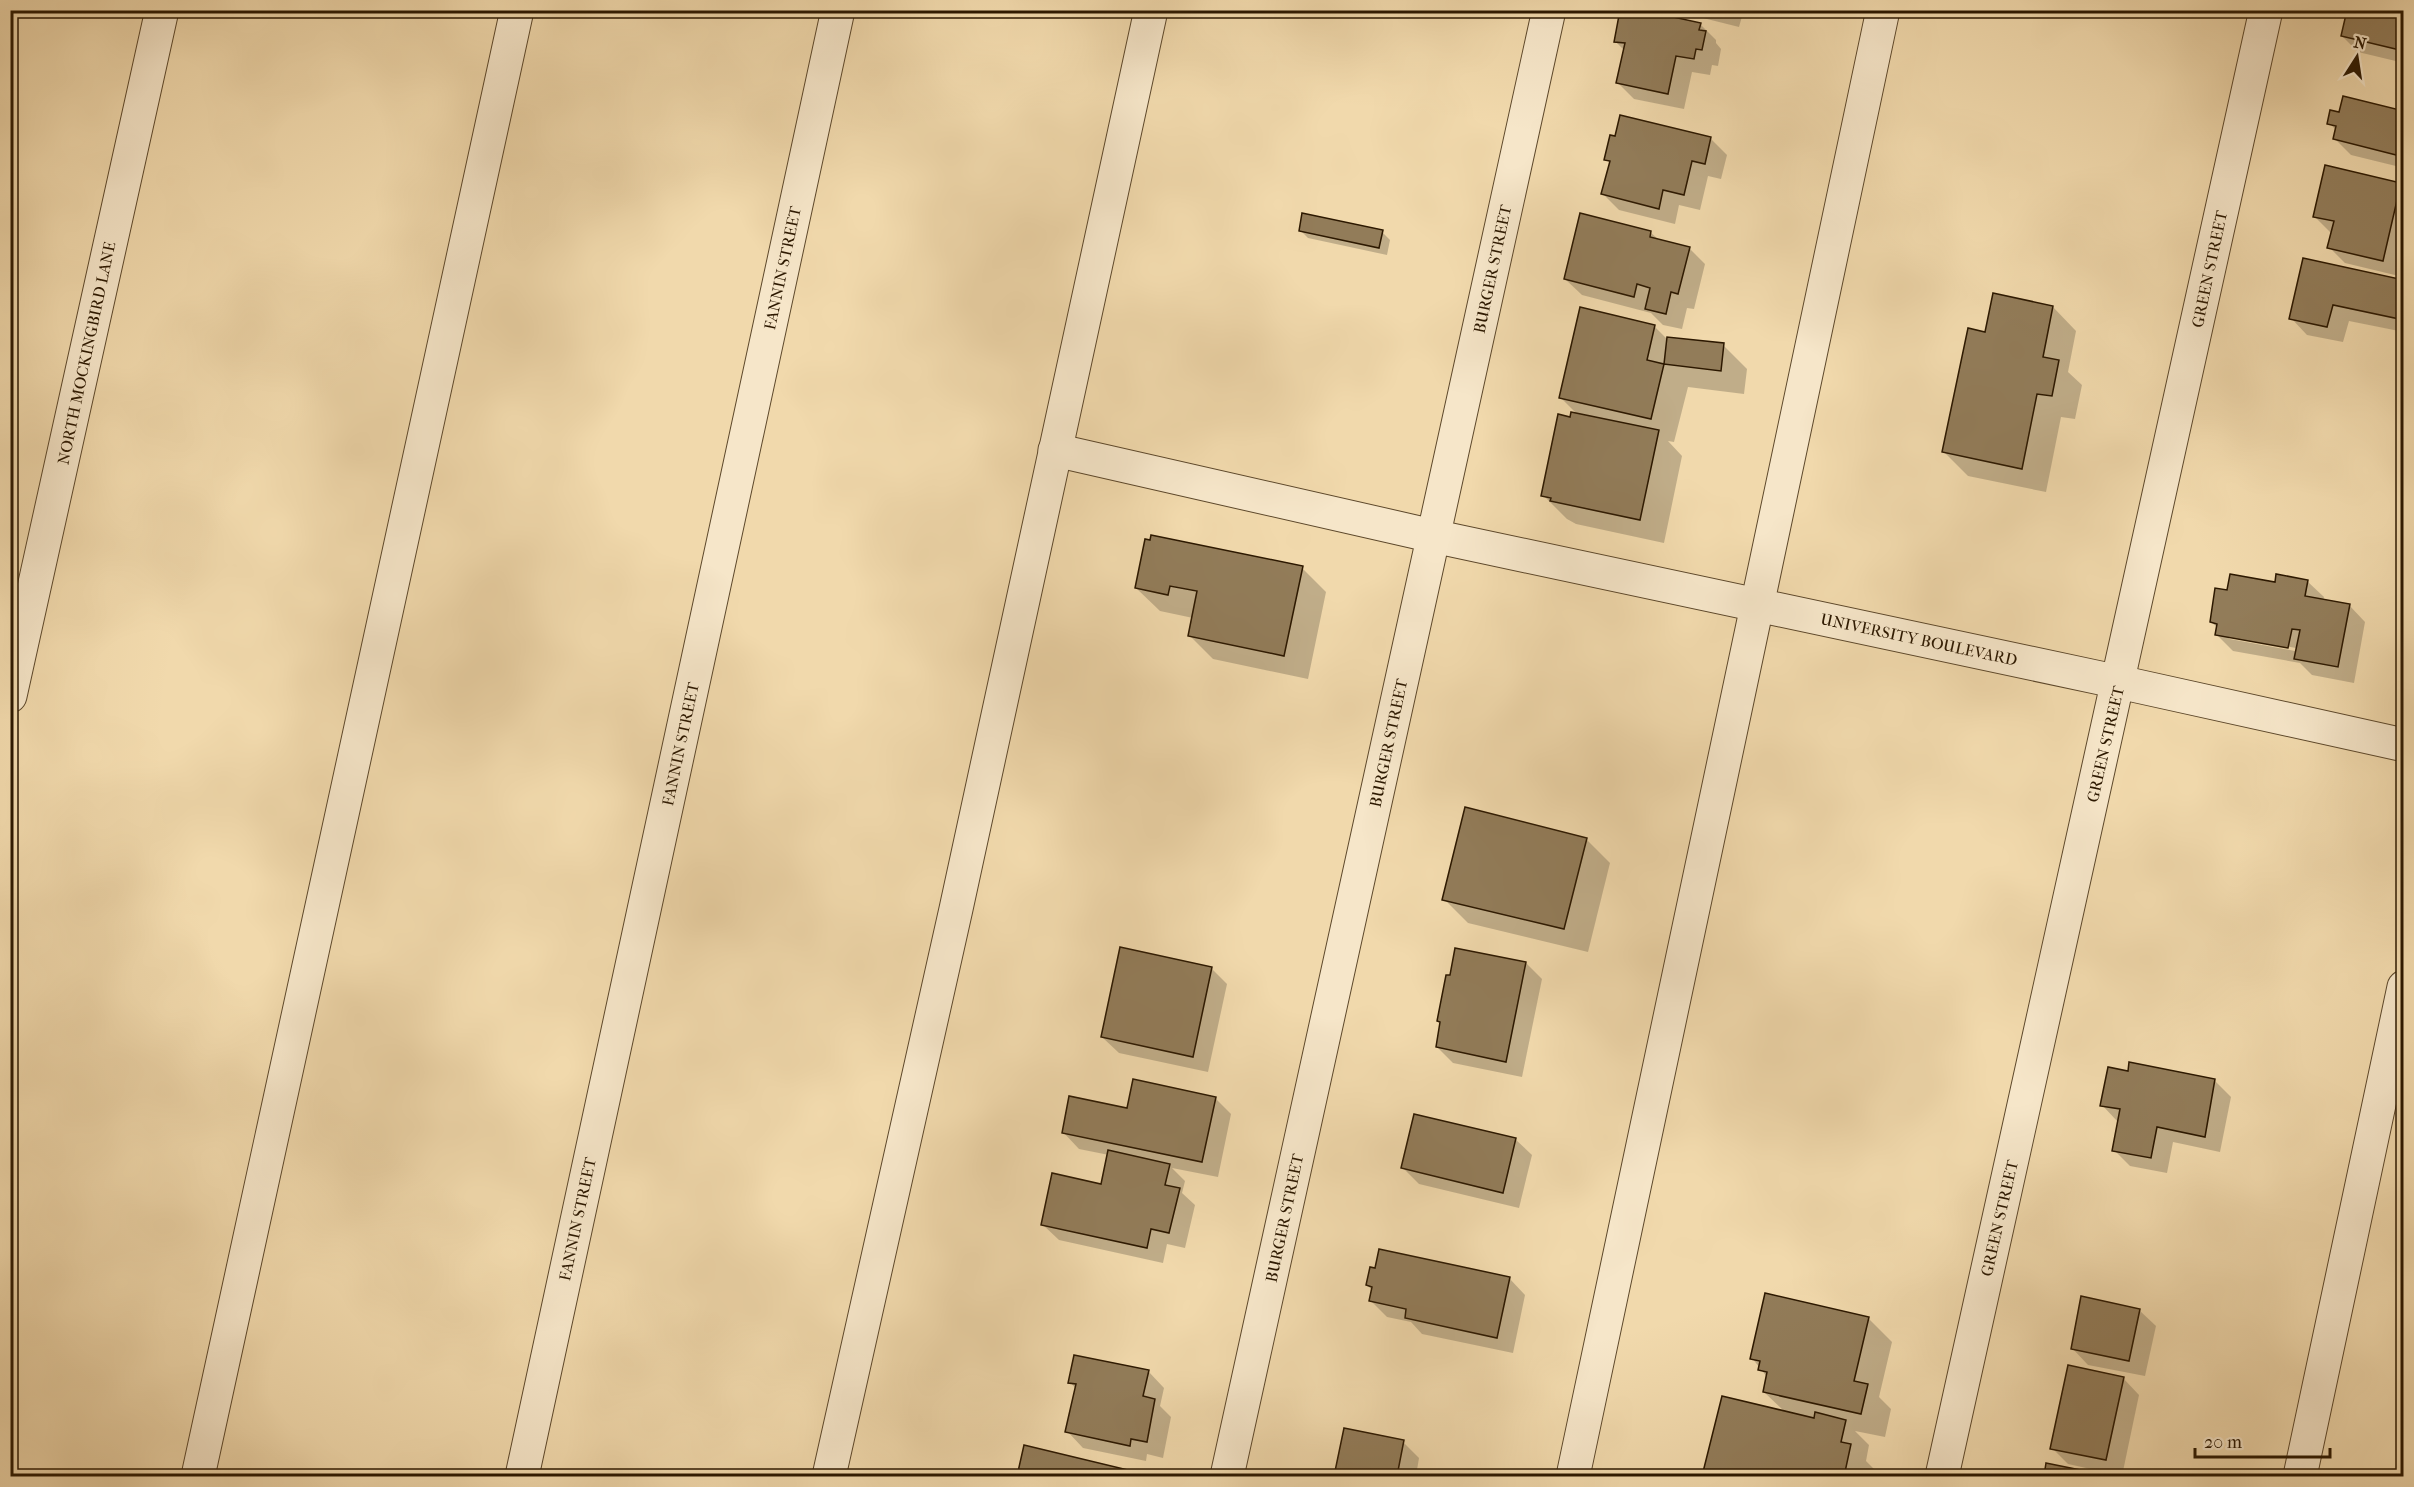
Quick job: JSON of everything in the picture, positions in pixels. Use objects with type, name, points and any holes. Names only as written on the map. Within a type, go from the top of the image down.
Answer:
[{"type":"street","name":"NORTH MOCKINGBIRD LANE","points":[[10,696],[162,10]]},
{"type":"street","points":[[198,1476],[517,10]]},
{"type":"street","name":"FANNIN STREET","points":[[522,1476],[838,10]]},
{"type":"street","points":[[829,1476],[1151,10]]},
{"type":"street","name":"BURGER STREET","points":[[1227,1476],[1549,10]]},
{"type":"street","points":[[1573,1476],[1883,10]]},
{"type":"street","name":"GREEN STREET","points":[[1942,1476],[2266,10]]},
{"type":"street","name":"UNIVERSITY BOULEVARD","points":[[1055,450],[1433,536],[2403,745]]},
{"type":"street","points":[[2300,1476],[2403,987]]},
{"type":"building","points":[[1620,10],[1641,10],[1701,23],[1699,30],[1706,31],[1702,50],[1696,49],[1694,59],[1676,56],[1668,94],[1616,83],[1625,43],[1614,42]]},
{"type":"building","points":[[2347,10],[2404,10],[2404,51],[2341,36]]},
{"type":"building","points":[[2343,96],[2404,111],[2404,157],[2333,139],[2336,126],[2327,124],[2330,110],[2339,112]]},
{"type":"building","points":[[1620,115],[1711,137],[1705,164],[1692,161],[1684,195],[1663,190],[1659,209],[1601,194],[1610,161],[1604,160],[1610,135],[1615,136]]},
{"type":"building","points":[[2325,165],[2401,183],[2383,261],[2327,248],[2334,221],[2313,217]]},
{"type":"building","points":[[1302,213],[1383,230],[1379,248],[1299,231]]},
{"type":"building","points":[[1580,213],[1651,231],[1650,237],[1690,247],[1678,294],[1671,292],[1666,314],[1645,309],[1650,288],[1637,284],[1634,297],[1564,279]]},
{"type":"building","points":[[2303,258],[2404,280],[2404,320],[2333,305],[2327,327],[2289,319]]},
{"type":"building","points":[[1993,293],[2053,306],[2043,357],[2059,360],[2052,396],[2037,394],[2022,469],[1942,452],[1968,328],[1985,332]]},
{"type":"building","points":[[1580,307],[1655,325],[1647,360],[1664,364],[1651,419],[1559,398]]},
{"type":"building","points":[[1667,337],[1724,343],[1721,371],[1664,364]]},
{"type":"building","points":[[1571,412],[1659,430],[1640,520],[1550,501],[1551,498],[1541,496],[1558,414],[1570,417]]},
{"type":"building","points":[[1151,535],[1303,566],[1284,656],[1188,636],[1197,591],[1170,586],[1168,595],[1135,588],[1145,539],[1150,540]]},
{"type":"building","points":[[2230,574],[2275,582],[2276,574],[2308,580],[2305,596],[2350,604],[2338,667],[2294,659],[2300,630],[2292,629],[2288,648],[2215,635],[2217,624],[2210,622],[2215,588],[2227,590]]},
{"type":"building","points":[[1465,807],[1587,838],[1564,929],[1442,900]]},
{"type":"building","points":[[1120,947],[1212,967],[1193,1057],[1101,1037]]},
{"type":"building","points":[[1455,948],[1526,962],[1506,1062],[1436,1047],[1440,1022],[1437,1021],[1446,975],[1450,975]]},
{"type":"building","points":[[2129,1062],[2215,1079],[2205,1137],[2157,1127],[2151,1158],[2112,1151],[2120,1109],[2100,1106],[2108,1067],[2128,1071]]},
{"type":"building","points":[[1133,1079],[1216,1097],[1202,1162],[1062,1133],[1069,1096],[1127,1108]]},
{"type":"building","points":[[1414,1114],[1516,1138],[1503,1193],[1401,1168]]},
{"type":"building","points":[[1108,1150],[1170,1164],[1165,1185],[1180,1188],[1169,1233],[1151,1229],[1147,1248],[1041,1225],[1052,1173],[1101,1184]]},
{"type":"building","points":[[1379,1249],[1510,1277],[1497,1338],[1405,1318],[1406,1309],[1369,1301],[1372,1287],[1366,1285],[1370,1267],[1375,1268]]},
{"type":"building","points":[[1765,1293],[1869,1317],[1854,1381],[1868,1384],[1861,1414],[1763,1392],[1767,1372],[1758,1370],[1760,1361],[1750,1359]]},
{"type":"building","points":[[2081,1296],[2140,1309],[2129,1361],[2071,1349]]},
{"type":"building","points":[[1074,1355],[1149,1370],[1143,1396],[1155,1399],[1147,1442],[1131,1439],[1130,1446],[1065,1432],[1076,1384],[1068,1383]]},
{"type":"building","points":[[2068,1365],[2124,1377],[2106,1460],[2050,1449]]},
{"type":"building","points":[[1722,1396],[1814,1418],[1815,1412],[1846,1420],[1841,1442],[1851,1444],[1845,1472],[1833,1470],[1832,1476],[1702,1476]]},
{"type":"building","points":[[1344,1428],[1404,1440],[1397,1476],[1334,1476]]},
{"type":"building","points":[[1024,1445],[1128,1470],[1126,1476],[1017,1476]]},
{"type":"building","points":[[2046,1463],[2110,1476],[2044,1476]]}]
